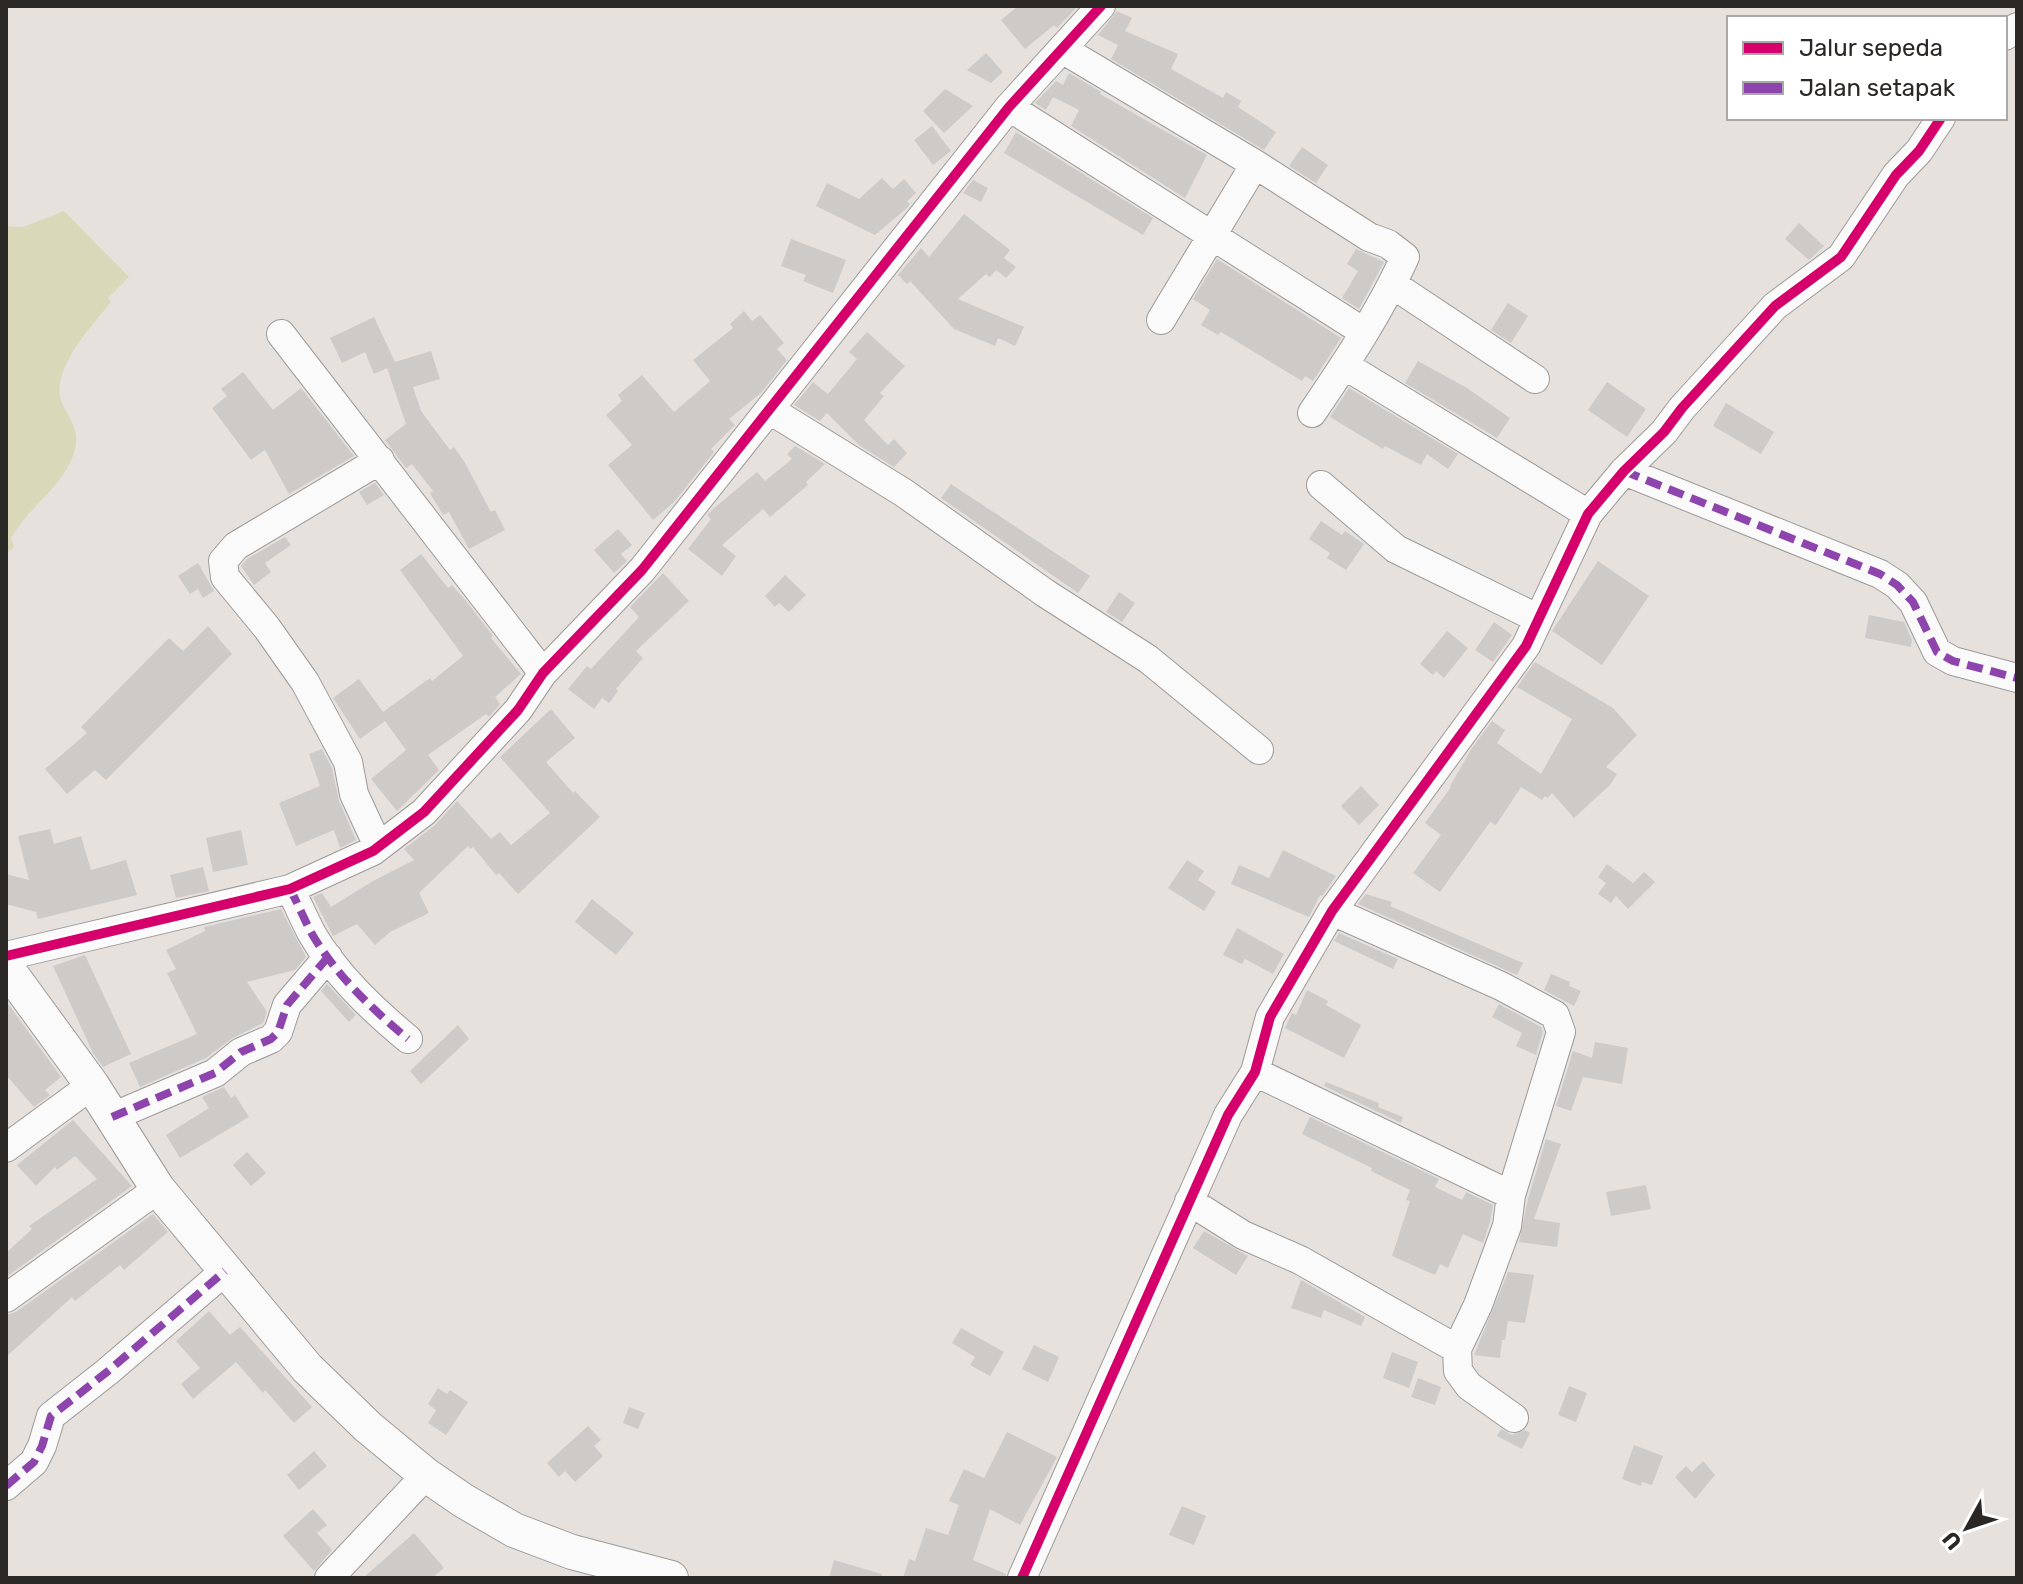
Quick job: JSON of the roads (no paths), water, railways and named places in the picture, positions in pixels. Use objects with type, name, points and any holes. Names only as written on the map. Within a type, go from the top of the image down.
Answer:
[{"type":"main road","points":[[6,967],[92,1085],[158,1189],[307,1368],[368,1427],[426,1475],[514,1530],[572,1552],[671,1578]]},
{"type":"street","points":[[6,956],[290,889],[378,846],[424,812],[518,710],[543,673],[642,570],[1009,107],[1101,6]]},
{"type":"street","points":[[1062,49],[1405,257],[1364,332],[1312,413]]},
{"type":"street","points":[[1009,107],[1364,332]]},
{"type":"street","points":[[1022,1578],[1228,1115],[1255,1072],[1270,1017],[1332,911],[1526,646],[1588,514],[1775,306],[1841,257],[1896,175],[1919,151],[1940,120]]},
{"type":"street","points":[[1161,320],[1255,164]]},
{"type":"street","points":[[1392,284],[1535,379]]},
{"type":"street","points":[[281,334],[543,673]]},
{"type":"street","points":[[1344,365],[1588,514]]},
{"type":"street","points":[[770,410],[904,493],[1045,593],[1148,659],[1259,750]]},
{"type":"street","points":[[378,846],[354,794],[348,762],[305,682],[267,628],[225,577],[223,561],[236,546],[380,460]]},
{"type":"street","points":[[1624,471],[1880,574],[1897,585],[1913,602],[1937,652],[1953,661],[2017,678]]},
{"type":"street","points":[[1321,485],[1396,549],[1537,618]]},
{"type":"street","points":[[290,889],[328,957],[368,1006],[408,1039]]},
{"type":"street","points":[[1332,911],[1501,986],[1555,1015],[1561,1032],[1511,1195],[1507,1226],[1478,1305],[1457,1349],[1458,1371],[1469,1386],[1514,1418]]},
{"type":"street","points":[[112,1117],[215,1073],[241,1052],[271,1039],[278,1032],[287,1005],[328,957]]},
{"type":"street","points":[[1255,1072],[1511,1195]]},
{"type":"street","points":[[6,1148],[92,1085]]},
{"type":"street","points":[[6,1298],[158,1189]]},
{"type":"street","points":[[1189,1201],[1243,1235],[1337,1280],[1457,1349]]},
{"type":"street","points":[[6,1486],[34,1462],[51,1416],[225,1271]]},
{"type":"street","points":[[329,1578],[426,1475]]}]
